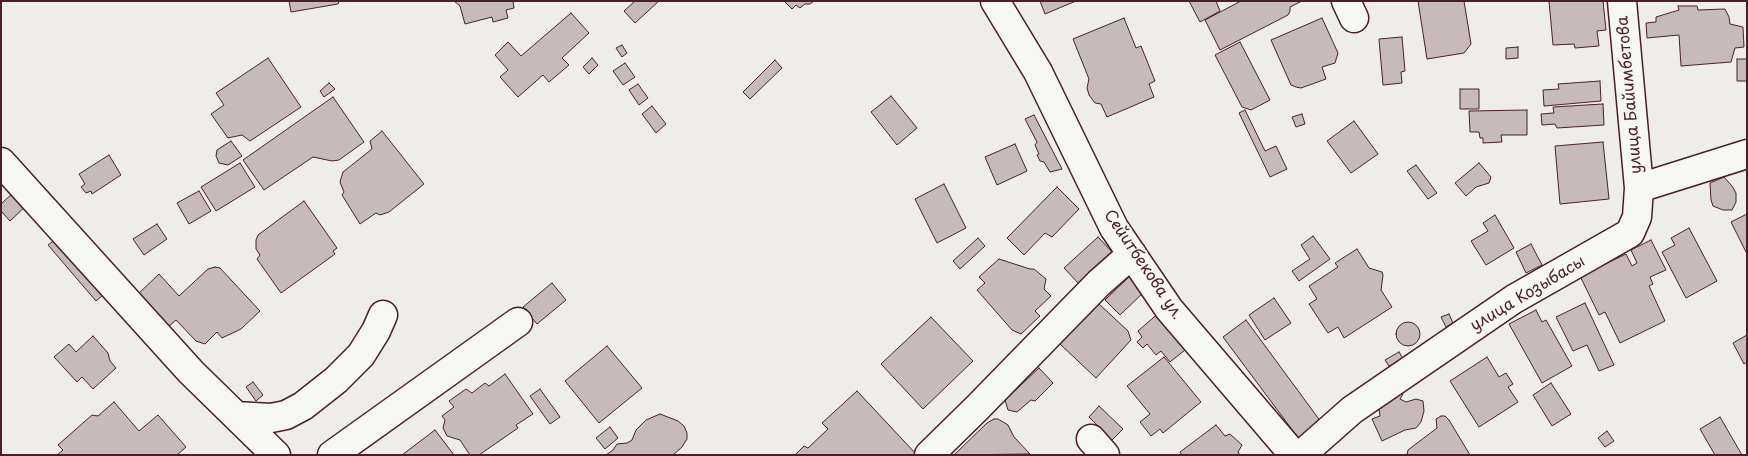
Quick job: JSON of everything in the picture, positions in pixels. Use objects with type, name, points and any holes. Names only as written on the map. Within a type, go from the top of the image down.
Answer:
[{"type":"street","name":"Сейитбекова ул.","points":[[995,1],[1038,72],[1114,228],[1169,309],[1294,455]]},
{"type":"street","name":"улица Байимбетова","points":[[1622,1],[1638,188]]},
{"type":"street","points":[[1638,188],[1747,154]]},
{"type":"street","points":[[1,162],[191,372],[276,455]]},
{"type":"street","name":"улица Козыбасы","points":[[1301,455],[1352,410],[1514,299],[1630,232],[1637,217],[1638,188]]},
{"type":"street","points":[[929,455],[1099,283],[1132,254]]},
{"type":"street","points":[[236,416],[271,418],[286,415],[303,406],[336,380],[361,355],[376,331],[383,315]]},
{"type":"street","points":[[332,455],[518,322]]},
{"type":"building","points":[[289,1],[339,1],[338,4],[291,12]]},
{"type":"building","points":[[454,1],[513,1],[514,8],[506,10],[508,18],[493,22],[492,17],[465,24],[460,6]]},
{"type":"building","points":[[635,1],[659,1],[635,23],[624,11]]},
{"type":"building","points":[[784,1],[814,1],[800,8],[796,5],[792,9]]},
{"type":"building","points":[[1040,1],[1076,1],[1045,14]]},
{"type":"building","points":[[1189,1],[1216,1],[1220,11],[1200,22]]},
{"type":"building","points":[[1241,1],[1302,1],[1290,7],[1288,15],[1220,50],[1205,20]]},
{"type":"building","points":[[1418,1],[1464,1],[1471,44],[1464,53],[1427,59]]},
{"type":"building","points":[[1549,1],[1603,1],[1606,30],[1597,31],[1599,46],[1575,48],[1574,44],[1553,45]]},
{"type":"building","points":[[1678,6],[1697,6],[1698,10],[1725,9],[1730,24],[1743,27],[1744,47],[1735,48],[1731,62],[1681,66],[1679,35],[1647,38],[1646,23],[1656,22],[1656,17],[1679,10]]},
{"type":"building","points":[[571,13],[589,33],[562,58],[569,65],[549,82],[543,75],[518,97],[500,77],[508,70],[495,55],[508,42],[521,56]]},
{"type":"building","points":[[1124,18],[1136,48],[1141,46],[1155,81],[1149,84],[1154,97],[1107,117],[1101,104],[1095,103],[1089,95],[1087,88],[1089,79],[1073,39]]},
{"type":"building","points":[[1322,18],[1338,53],[1335,63],[1322,67],[1326,79],[1301,88],[1291,85],[1271,40]]},
{"type":"building","points":[[1402,37],[1405,71],[1401,72],[1402,83],[1383,85],[1379,39]]},
{"type":"building","points":[[1240,42],[1270,100],[1251,110],[1242,107],[1215,55]]},
{"type":"building","points":[[622,45],[627,53],[622,57],[616,48]]},
{"type":"building","points":[[1518,47],[1518,58],[1506,59],[1506,48]]},
{"type":"building","points":[[268,58],[301,107],[250,141],[242,135],[228,138],[211,114],[224,105],[216,93]]},
{"type":"building","points":[[592,58],[598,65],[589,74],[583,67]]},
{"type":"building","points":[[1737,59],[1747,59],[1747,81],[1737,81]]},
{"type":"building","points":[[775,60],[782,68],[750,99],[743,92]]},
{"type":"building","points":[[625,63],[635,77],[623,85],[613,71]]},
{"type":"building","points":[[1600,81],[1601,101],[1544,106],[1543,90],[1559,89],[1558,84]]},
{"type":"building","points":[[329,83],[335,89],[324,97],[320,91]]},
{"type":"building","points":[[638,84],[648,98],[639,105],[629,90]]},
{"type":"building","points":[[1460,89],[1479,89],[1479,109],[1460,109]]},
{"type":"building","points":[[891,96],[917,128],[897,145],[871,112]]},
{"type":"building","points":[[333,97],[364,142],[339,160],[332,161],[313,157],[264,190],[243,160]]},
{"type":"building","points":[[1603,104],[1604,125],[1557,128],[1555,124],[1542,125],[1541,114],[1554,113],[1553,107]]},
{"type":"building","points":[[652,106],[666,124],[656,133],[642,114]]},
{"type":"building","points":[[1245,110],[1265,151],[1276,146],[1287,169],[1270,177],[1239,113]]},
{"type":"building","points":[[1527,110],[1527,135],[1501,135],[1502,142],[1483,143],[1483,138],[1480,138],[1479,132],[1470,132],[1469,111]]},
{"type":"building","points":[[1302,114],[1305,124],[1296,127],[1292,117]]},
{"type":"building","points":[[1034,115],[1062,169],[1050,172],[1044,162],[1040,161],[1035,145],[1037,142],[1025,119]]},
{"type":"building","points":[[1354,121],[1378,154],[1351,173],[1327,141]]},
{"type":"building","points":[[382,131],[424,184],[389,212],[380,215],[376,213],[360,224],[342,195],[344,192],[340,182],[343,172],[372,149],[370,141]]},
{"type":"building","points":[[231,141],[242,156],[228,165],[219,163],[216,156],[217,150]]},
{"type":"building","points":[[1603,142],[1609,199],[1560,204],[1555,146]]},
{"type":"building","points":[[1015,144],[1027,171],[997,185],[985,157]]},
{"type":"building","points":[[109,155],[121,175],[92,194],[91,191],[86,193],[81,187],[85,184],[79,174]]},
{"type":"building","points":[[240,163],[255,187],[216,211],[201,187]]},
{"type":"building","points":[[1479,163],[1491,177],[1489,183],[1476,187],[1466,196],[1455,183]]},
{"type":"building","points":[[1416,165],[1437,193],[1428,199],[1407,171]]},
{"type":"building","points":[[1724,177],[1736,193],[1736,202],[1732,210],[1723,210],[1713,206],[1711,200],[1710,183]]},
{"type":"building","points":[[944,184],[966,228],[937,243],[915,199]]},
{"type":"building","points":[[1057,187],[1079,209],[1052,237],[1045,233],[1024,255],[1007,238]]},
{"type":"building","points":[[16,190],[28,204],[10,221],[1,211],[1,204]]},
{"type":"building","points":[[199,191],[211,211],[189,224],[177,203]]},
{"type":"building","points":[[304,201],[337,248],[333,251],[335,254],[281,293],[257,259],[260,255],[256,249],[256,240],[258,235]]},
{"type":"building","points":[[1747,214],[1747,254],[1731,222]]},
{"type":"building","points":[[1495,215],[1514,248],[1486,265],[1471,241],[1488,231],[1483,223]]},
{"type":"building","points":[[157,224],[167,239],[144,255],[133,239]]},
{"type":"building","points":[[1689,228],[1717,281],[1686,298],[1662,252],[1675,245],[1671,238]]},
{"type":"building","points":[[1313,236],[1330,259],[1299,281],[1292,271],[1310,259],[1301,245]]},
{"type":"building","points":[[1098,237],[1113,253],[1080,285],[1064,268]]},
{"type":"building","points":[[978,238],[985,246],[960,269],[953,261]]},
{"type":"building","points":[[56,239],[103,295],[96,301],[48,245]]},
{"type":"building","points":[[1651,240],[1666,270],[1650,277],[1653,284],[1649,286],[1665,321],[1620,343],[1605,312],[1599,315],[1580,276],[1626,254],[1632,266],[1637,263],[1631,250]]},
{"type":"building","points":[[1531,244],[1542,265],[1526,273],[1516,252]]},
{"type":"building","points":[[1357,249],[1369,268],[1382,272],[1381,290],[1392,307],[1344,338],[1338,327],[1328,333],[1309,304],[1317,299],[1309,286],[1338,267],[1335,263]]},
{"type":"building","points":[[999,259],[1034,269],[1046,279],[1044,289],[1051,296],[1035,311],[1040,316],[1021,334],[1012,330],[977,290],[985,283],[979,277]]},
{"type":"building","points":[[220,268],[260,311],[241,329],[222,338],[217,332],[205,344],[196,341],[176,320],[167,328],[137,295],[159,274],[179,296],[208,269]]},
{"type":"building","points":[[1132,274],[1146,290],[1120,315],[1105,300]]},
{"type":"building","points":[[552,283],[566,300],[537,324],[523,307]]},
{"type":"building","points":[[1274,298],[1291,323],[1265,340],[1249,315]]},
{"type":"building","points":[[1098,303],[1128,331],[1131,340],[1096,378],[1060,344]]},
{"type":"building","points":[[1585,303],[1614,365],[1599,371],[1587,345],[1573,351],[1556,317]]},
{"type":"building","points":[[1536,310],[1542,322],[1546,320],[1572,366],[1542,383],[1509,324]]},
{"type":"building","points":[[1161,311],[1190,346],[1170,362],[1161,351],[1156,355],[1147,344],[1143,348],[1137,342],[1142,337],[1138,331]]},
{"type":"building","points":[[1449,314],[1453,323],[1446,327],[1441,317]]},
{"type":"building","points":[[931,317],[973,361],[923,409],[881,364]]},
{"type":"building","points":[[1246,320],[1321,422],[1299,439],[1223,337]]},
{"type":"building","points":[[1403,322],[1413,322],[1420,329],[1420,339],[1413,346],[1403,346],[1396,339],[1396,329]]},
{"type":"building","points":[[1747,335],[1747,362],[1744,364],[1733,343]]},
{"type":"building","points":[[93,336],[108,353],[110,361],[116,368],[93,389],[82,377],[77,382],[54,357],[69,344],[76,352]]},
{"type":"building","points":[[607,346],[642,388],[599,423],[565,381]]},
{"type":"building","points":[[1399,352],[1404,360],[1389,366],[1385,360]]},
{"type":"building","points":[[1164,357],[1201,402],[1163,433],[1160,429],[1151,436],[1140,422],[1150,414],[1127,386]]},
{"type":"building","points":[[1487,357],[1499,377],[1506,373],[1513,384],[1508,387],[1518,402],[1479,427],[1450,381]]},
{"type":"building","points":[[1039,368],[1053,383],[1035,401],[1031,400],[1017,412],[1008,410],[1005,400]]},
{"type":"building","points":[[505,374],[533,414],[516,425],[518,428],[479,455],[470,455],[460,440],[447,436],[443,428],[445,420],[442,416],[454,407],[449,401],[466,389],[472,393],[485,383],[489,386]]},
{"type":"building","points":[[253,382],[263,395],[256,401],[246,387]]},
{"type":"building","points":[[1551,383],[1571,414],[1552,426],[1533,395]]},
{"type":"building","points":[[540,389],[560,417],[550,424],[530,396]]},
{"type":"building","points":[[1399,389],[1403,394],[1400,399],[1406,402],[1416,399],[1423,401],[1424,411],[1421,422],[1416,428],[1405,430],[1382,441],[1372,419],[1380,416],[1379,409]]},
{"type":"building","points":[[857,391],[917,455],[795,455],[804,446],[808,448],[828,429],[822,423]]},
{"type":"building","points":[[114,402],[139,431],[158,415],[186,447],[177,455],[57,455],[63,450],[58,445],[92,415],[98,416]]},
{"type":"building","points":[[1099,406],[1123,429],[1112,440],[1089,417]]},
{"type":"building","points":[[660,414],[678,421],[684,426],[687,433],[687,439],[682,447],[673,455],[606,455],[617,444],[627,443],[632,440],[636,430],[646,420]]},
{"type":"building","points":[[1445,416],[1449,420],[1470,455],[1407,455],[1408,450],[1437,428],[1436,419]]},
{"type":"building","points":[[1720,417],[1742,455],[1715,455],[1700,429]]},
{"type":"building","points":[[998,419],[1008,425],[1014,437],[1030,454],[954,455],[987,423]]},
{"type":"building","points":[[1216,425],[1225,436],[1230,434],[1242,445],[1238,452],[1240,455],[1182,455],[1180,452]]},
{"type":"building","points":[[610,427],[618,438],[605,449],[596,438]]},
{"type":"building","points":[[435,430],[454,455],[402,455]]},
{"type":"building","points":[[1607,431],[1614,441],[1605,447],[1598,438]]}]
